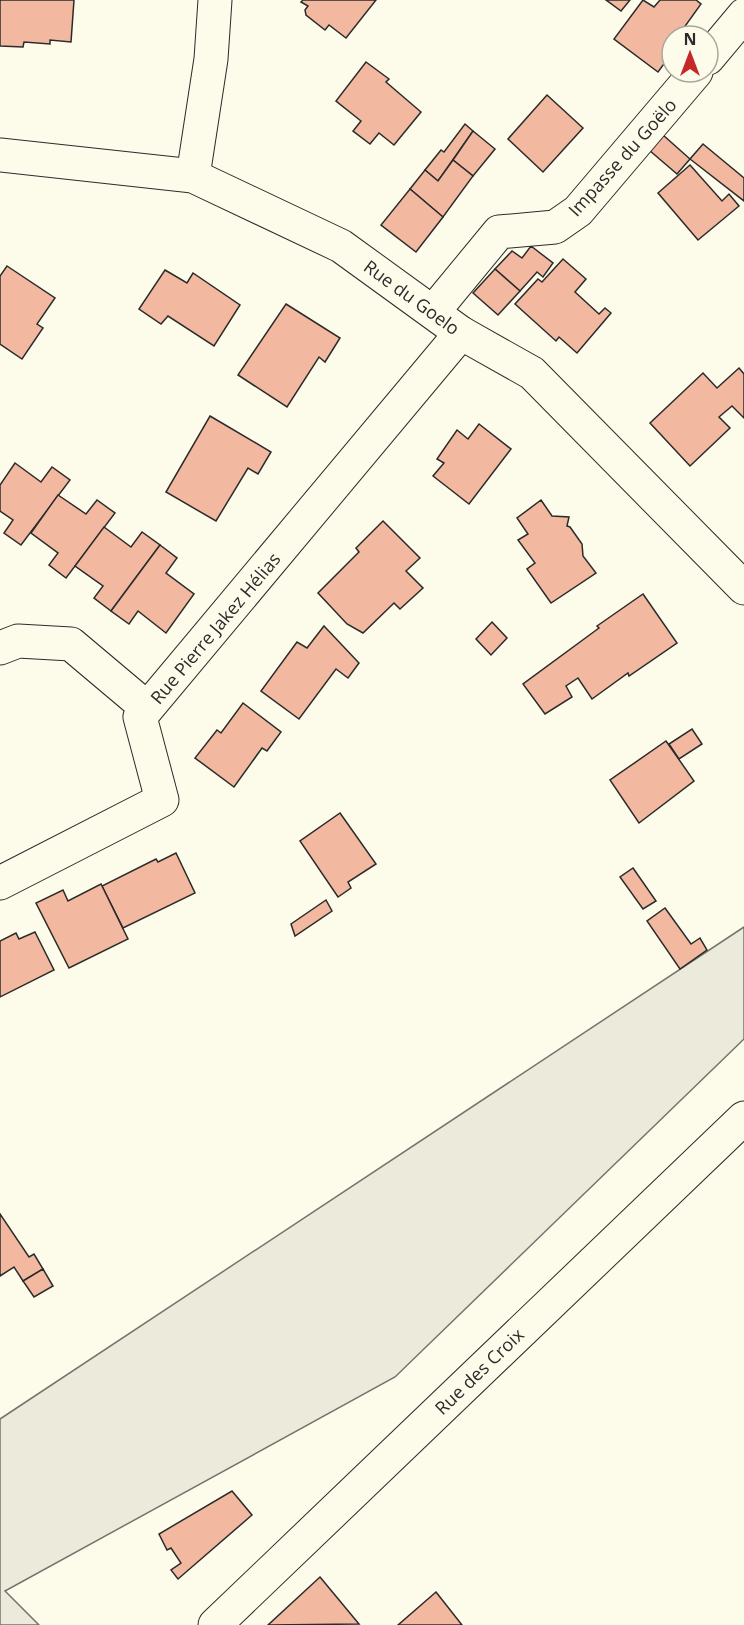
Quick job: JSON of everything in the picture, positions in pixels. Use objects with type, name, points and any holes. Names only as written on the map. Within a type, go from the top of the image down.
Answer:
[{"type":"street","points":[[193,176],[211,59],[215,0]]},
{"type":"street","points":[[720,44],[744,15]]},
{"type":"street","name":"Impasse du Goëlo","points":[[434,312],[499,232],[555,227],[578,211],[686,84]]},
{"type":"street","name":"Rue du Goelo","points":[[0,155],[193,176],[341,246],[461,333],[532,373],[744,588]]},
{"type":"street","name":"Rue Pierre Jakez Hélias","points":[[0,883],[162,800],[140,717],[461,333]]},
{"type":"street","points":[[0,648],[18,641],[71,644],[147,708]]},
{"type":"street","name":"Rue des Croix","points":[[215,1625],[744,1118]]},
{"type":"shaded area","points":[[744,927],[744,1039],[395,1377],[5,1591],[39,1625],[0,1625],[0,1419]]},
{"type":"building","points":[[0,0],[74,0],[71,42],[50,40],[50,44],[24,42],[23,47],[0,46]]},
{"type":"building","points":[[303,0],[376,0],[346,38],[329,25],[325,30],[306,15],[305,10],[308,6],[301,2]]},
{"type":"building","points":[[606,0],[630,0],[621,11]]},
{"type":"building","points":[[643,0],[654,7],[660,0],[696,0],[701,4],[687,24],[660,24],[660,69],[658,72],[614,39]]},
{"type":"building","points":[[366,62],[389,79],[386,82],[421,112],[394,145],[379,133],[370,144],[353,131],[361,121],[336,101]]},
{"type":"building","points":[[547,95],[583,128],[543,172],[508,139]]},
{"type":"building","points":[[465,124],[473,131],[438,181],[425,170],[441,150],[444,152]]},
{"type":"building","points":[[473,131],[495,149],[473,176],[453,160]]},
{"type":"building","points":[[663,135],[690,159],[677,174],[649,150]]},
{"type":"building","points":[[703,144],[744,178],[744,201],[690,159]]},
{"type":"building","points":[[453,160],[473,176],[443,217],[410,189],[425,170],[438,181]]},
{"type":"building","points":[[690,165],[722,201],[729,194],[739,206],[698,240],[658,193]]},
{"type":"building","points":[[410,189],[443,217],[416,252],[381,225]]},
{"type":"building","points":[[531,246],[553,263],[543,277],[537,272],[520,291],[495,269],[512,251],[522,258]]},
{"type":"building","points":[[563,259],[586,279],[575,292],[599,314],[605,308],[611,313],[577,353],[559,337],[556,341],[515,304],[538,279],[542,282]]},
{"type":"building","points":[[7,266],[55,298],[37,324],[43,328],[22,359],[0,344],[0,276]]},
{"type":"building","points":[[495,269],[520,291],[498,315],[473,293]]},
{"type":"building","points":[[165,270],[187,283],[193,273],[240,305],[214,346],[168,316],[161,324],[139,309]]},
{"type":"building","points":[[286,304],[340,338],[325,362],[319,357],[287,407],[238,375]]},
{"type":"building","points":[[739,368],[744,374],[744,418],[732,406],[719,417],[730,428],[690,466],[650,423],[703,373],[717,388]]},
{"type":"building","points":[[210,416],[271,452],[258,474],[248,468],[216,521],[166,492]]},
{"type":"building","points":[[479,424],[511,449],[469,504],[433,476],[444,463],[437,459],[457,430],[468,439]]},
{"type":"building","points":[[15,463],[41,482],[52,467],[70,480],[21,545],[4,533],[13,520],[0,511],[0,485]]},
{"type":"building","points":[[58,495],[86,514],[97,500],[115,513],[66,578],[49,565],[58,553],[31,533]]},
{"type":"building","points":[[541,500],[552,516],[569,517],[567,526],[582,544],[583,556],[596,573],[551,603],[527,569],[535,563],[518,540],[528,534],[517,518]]},
{"type":"building","points":[[383,521],[420,558],[406,571],[423,588],[400,609],[394,603],[363,633],[347,624],[318,593],[359,552],[356,548]]},
{"type":"building","points":[[104,527],[131,547],[142,532],[160,545],[111,611],[94,598],[103,586],[75,566]]},
{"type":"building","points":[[160,545],[177,558],[166,573],[194,594],[166,633],[138,611],[129,624],[111,611]]},
{"type":"building","points":[[643,594],[677,643],[629,676],[628,673],[592,699],[578,678],[566,686],[572,697],[545,714],[523,684],[599,628],[597,626]]},
{"type":"building","points":[[492,622],[507,638],[491,655],[476,639]]},
{"type":"building","points":[[324,626],[359,663],[348,678],[336,669],[299,719],[261,691],[297,642],[307,648]]},
{"type":"building","points":[[243,703],[281,732],[267,751],[262,748],[234,787],[195,758],[217,730],[221,733]]},
{"type":"building","points":[[692,729],[702,744],[679,759],[669,744]]},
{"type":"building","points":[[666,741],[694,781],[639,823],[610,780]]},
{"type":"building","points":[[340,813],[376,864],[348,882],[351,888],[338,897],[300,841]]},
{"type":"building","points":[[176,853],[195,893],[123,928],[102,886],[156,859],[158,862]]},
{"type":"building","points":[[633,868],[656,901],[643,909],[620,877]]},
{"type":"building","points":[[101,884],[128,939],[69,968],[36,903],[63,890],[68,901]]},
{"type":"building","points":[[326,900],[332,911],[295,936],[291,924]]},
{"type":"building","points":[[665,908],[691,944],[700,938],[707,950],[680,969],[647,921]]},
{"type":"building","points":[[35,932],[54,970],[0,997],[0,941],[16,933],[19,939]]},
{"type":"building","points":[[0,1214],[29,1257],[34,1254],[43,1269],[23,1281],[14,1267],[0,1276]]},
{"type":"building","points":[[43,1269],[53,1286],[34,1297],[23,1281]]},
{"type":"building","points":[[232,1491],[252,1515],[178,1579],[171,1570],[181,1563],[171,1548],[167,1550],[159,1534]]},
{"type":"building","points":[[320,1577],[359,1624],[268,1625]]},
{"type":"building","points":[[436,1592],[462,1625],[398,1625]]}]
